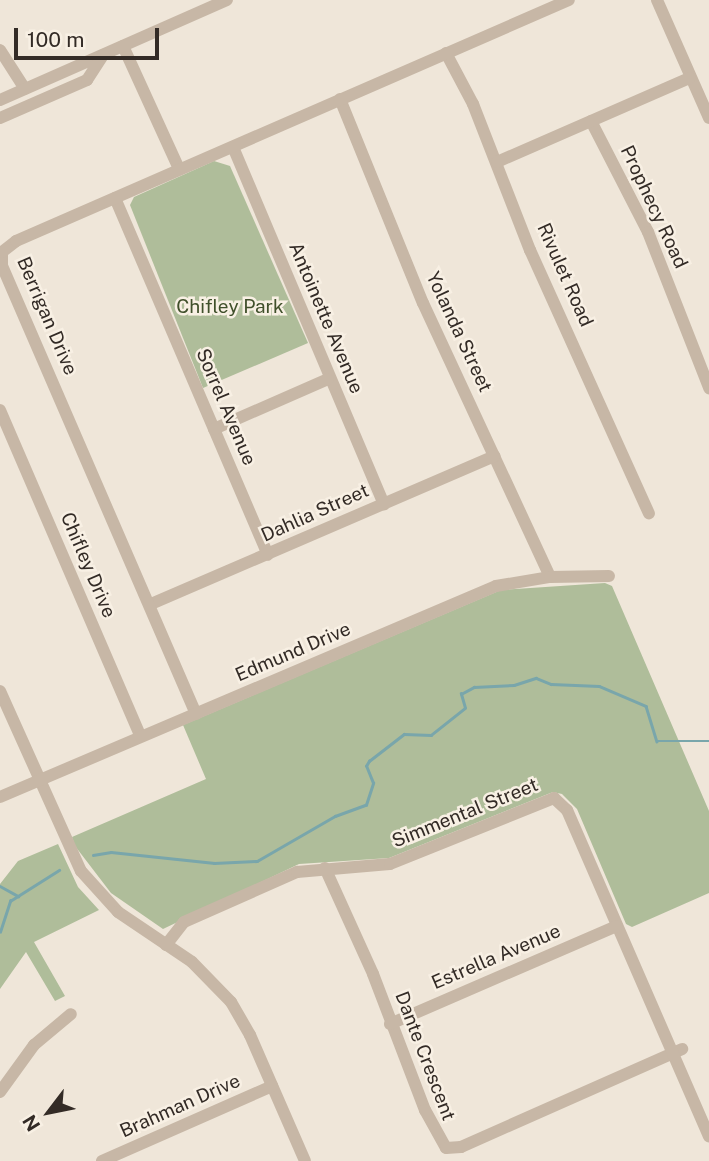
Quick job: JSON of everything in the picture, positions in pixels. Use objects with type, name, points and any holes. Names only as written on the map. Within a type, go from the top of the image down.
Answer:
[{"type":"street","points":[[0,100],[227,0]]},
{"type":"street","name":"Berrigan Drive","points":[[196,714],[151,604],[1,261],[10,244],[569,0]]},
{"type":"street","points":[[657,0],[689,78],[709,118]]},
{"type":"street","points":[[122,46],[179,169]]},
{"type":"street","points":[[0,50],[25,89]]},
{"type":"street","name":"Rivulet Road","points":[[446,53],[497,162],[530,250],[649,513]]},
{"type":"street","points":[[0,118],[87,80],[104,55]]},
{"type":"street","points":[[497,162],[689,78]]},
{"type":"street","name":"Yolanda Street","points":[[340,99],[423,303],[550,577]]},
{"type":"street","name":"Prophecy Road","points":[[591,121],[648,232],[709,388]]},
{"type":"street","name":"Antoinette Avenue","points":[[233,147],[328,379],[384,504]]},
{"type":"street","name":"Sorrel Avenue","points":[[116,198],[268,555]]},
{"type":"street","points":[[214,429],[328,379]]},
{"type":"street","name":"Chifley Drive","points":[[0,410],[140,735]]},
{"type":"street","name":"Dahlia Street","points":[[151,604],[495,456]]},
{"type":"street","name":"Edmund Drive","points":[[0,797],[140,735],[196,714],[496,586],[550,577],[609,576]]},
{"type":"street","points":[[0,691],[38,780],[87,880],[118,912],[199,968],[231,1002],[305,1161]]},
{"type":"street","name":"Simmental Street","points":[[166,945],[184,922],[297,872],[325,867],[390,864],[551,798],[565,807],[617,926],[630,939],[709,1136]]},
{"type":"street","name":"Dante Crescent","points":[[325,867],[436,1136],[449,1149],[677,1051]]},
{"type":"street","name":"Estrella Avenue","points":[[390,1024],[617,926]]},
{"type":"street","points":[[0,1092],[34,1045],[71,1014]]},
{"type":"street","name":"Brahman Drive","points":[[102,1161],[272,1086]]},
{"type":"green space","name":"Chifley Park","points":[[214,161],[230,166],[308,343],[203,388],[130,205],[134,197]]},
{"type":"green space","points":[[605,583],[612,586],[709,811],[709,893],[632,927],[626,924],[577,809],[562,794],[553,792],[389,858],[299,864],[163,929],[111,893],[75,846],[72,837],[206,779],[183,725],[501,590]]},
{"type":"green space","points":[[58,844],[78,887],[99,910],[34,942],[65,996],[55,1001],[26,952],[0,989],[0,884],[18,861]]},
{"type":"waterway","points":[[93,855],[111,852],[214,863],[257,861],[335,816],[366,805],[373,783],[366,766],[369,761],[404,734],[431,735],[465,708],[461,694],[474,687],[514,685],[536,678],[551,684],[599,686],[646,706],[657,741],[709,741]]},
{"type":"waterway","points":[[0,932],[10,901],[59,870]]},
{"type":"waterway","points":[[0,886],[18,896]]}]
